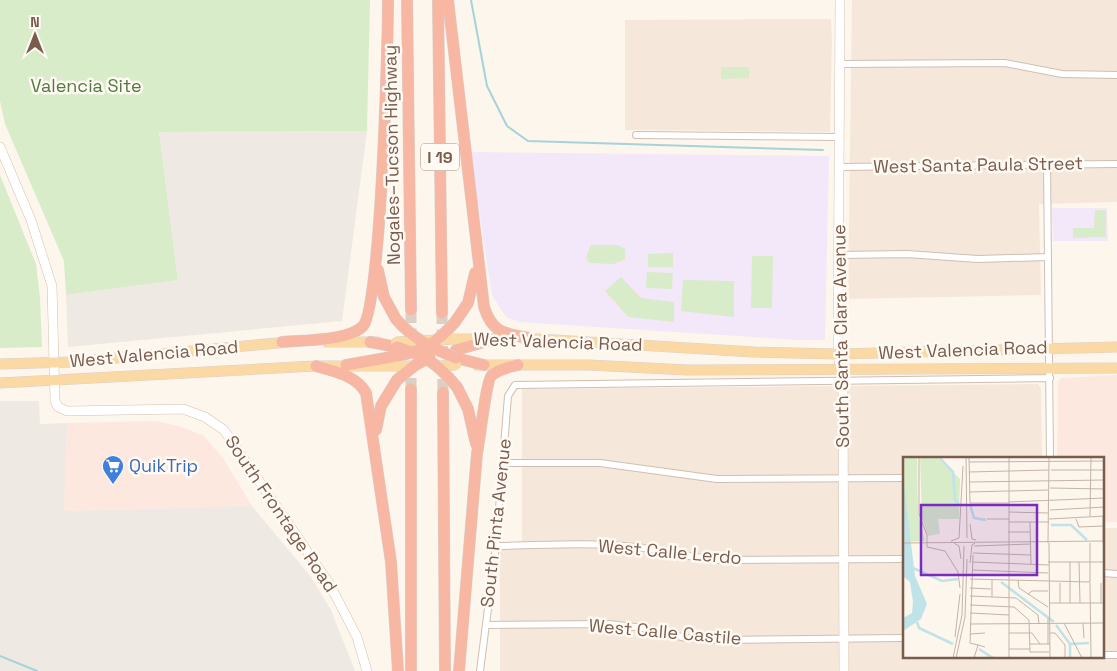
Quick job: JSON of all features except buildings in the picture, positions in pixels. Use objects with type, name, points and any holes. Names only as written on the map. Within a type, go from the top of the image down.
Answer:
[{"type":"highway","points":[[282,342],[345,335],[364,325],[368,319],[376,253],[385,120],[388,0]]},
{"type":"highway","name":"Nogales–Tucson Highway","points":[[407,0],[411,310]]},
{"type":"highway","name":"I 19","points":[[438,0],[442,313]]},
{"type":"highway","points":[[448,0],[477,262],[484,307],[489,322],[504,332],[530,338]]},
{"type":"highway","points":[[376,253],[384,297],[396,319],[408,332],[424,343],[443,352],[456,353],[484,365]]},
{"type":"highway","points":[[414,352],[424,343],[439,340],[455,322],[468,303],[477,262]]},
{"type":"highway","points":[[456,353],[498,338]]},
{"type":"highway","points":[[370,342],[397,353]]},
{"type":"highway","points":[[346,365],[397,353],[414,352],[439,366],[457,387],[474,426],[477,453]]},
{"type":"highway","points":[[374,444],[381,406],[397,380],[427,358],[443,352]]},
{"type":"highway","points":[[459,671],[477,453],[484,418],[487,382],[491,376],[500,370],[518,365]]},
{"type":"highway","points":[[316,366],[349,377],[360,383],[366,393],[391,562],[398,671]]},
{"type":"highway","points":[[411,390],[411,671]]},
{"type":"highway","points":[[443,392],[445,671]]},
{"type":"main road","name":"West Valencia Road","points":[[498,338],[530,338],[754,352],[838,354],[1048,347],[1117,347]]},
{"type":"main road","name":"West Valencia Road","points":[[397,353],[414,366],[439,366],[456,353],[439,340]]},
{"type":"main road","name":"West Valencia Road","points":[[0,364],[55,363],[282,342],[370,342]]},
{"type":"main road","points":[[397,353],[424,343]]},
{"type":"main road","name":"West Valencia Road","points":[[0,383],[54,382],[346,365]]},
{"type":"main road","name":"West Valencia Road","points":[[484,365],[589,365],[687,370],[841,368],[1049,373],[1117,368]]},
{"type":"street","name":"South Santa Clara Avenue","points":[[840,0],[838,354],[843,381],[845,478],[844,671]]},
{"type":"street","points":[[840,64],[1005,63],[1062,74],[1117,75]]},
{"type":"street","points":[[636,135],[839,137]]},
{"type":"street","name":"South Frontage Road","points":[[0,147],[31,220],[52,286],[54,382],[55,401],[58,407],[67,411],[183,410],[205,417],[224,430],[329,583],[357,637],[367,671]]},
{"type":"street","name":"West Santa Paula Street","points":[[839,167],[1117,164]]},
{"type":"street","points":[[1047,165],[1050,457]]},
{"type":"street","points":[[839,255],[907,254],[978,259],[1048,257]]},
{"type":"street","name":"West Valencia Road","points":[[522,384],[843,381],[1049,373]]},
{"type":"street","name":"South Pinta Avenue","points":[[480,671],[496,546],[508,396],[515,385],[522,384]]},
{"type":"street","points":[[503,463],[600,463],[717,479],[903,478]]},
{"type":"street","name":"West Calle Lerdo","points":[[496,546],[596,544],[638,547],[691,558],[720,560],[903,559]]},
{"type":"street","points":[[1104,574],[1117,574]]},
{"type":"street","name":"West Calle Castile","points":[[486,625],[608,624],[644,628],[686,638],[722,640],[903,638]]},
{"type":"street","points":[[1104,655],[1117,655]]},
{"type":"shaded area","points":[[852,0],[1117,0],[1117,202],[1039,204],[1041,295],[848,299]]},
{"type":"shaded area","points":[[831,19],[830,132],[625,130],[625,20]]},
{"type":"shaded area","points":[[367,131],[342,321],[68,347],[66,295],[178,280],[159,132]]},
{"type":"shaded area","points":[[470,152],[829,156],[825,340],[797,340],[519,322],[506,317],[492,295]]},
{"type":"shaded area","points":[[1052,208],[1107,208],[1108,241],[1053,241]]},
{"type":"shaded area","points":[[1117,375],[1117,522],[1104,522],[1104,457],[1057,457],[1058,382],[1061,378]]},
{"type":"shaded area","points":[[1038,384],[1041,389],[1042,457],[903,457],[903,658],[1104,658],[1104,528],[1117,528],[1117,671],[500,671],[500,548],[522,548],[522,389]]},
{"type":"shaded area","points":[[0,401],[39,401],[40,424],[67,423],[64,511],[252,506],[311,577],[331,610],[355,671],[0,671]]},
{"type":"shaded area","points":[[156,421],[182,427],[204,436],[223,458],[252,506],[64,511],[67,423]]},
{"type":"green space","name":"Valencia Site","points":[[0,0],[370,0],[367,131],[159,132],[178,280],[66,295],[64,261],[5,124],[0,101]]},
{"type":"green space","points":[[721,67],[749,67],[749,78],[721,79]]},
{"type":"green space","points":[[0,175],[36,264],[40,297],[42,347],[0,348]]},
{"type":"green space","points":[[1095,210],[1106,210],[1106,237],[1073,238],[1073,228],[1094,228]]},
{"type":"green space","points":[[591,245],[618,245],[625,249],[625,259],[614,264],[589,263],[586,257]]},
{"type":"green space","points":[[673,253],[673,267],[648,267],[648,254]]},
{"type":"green space","points":[[752,256],[773,256],[772,308],[751,308]]},
{"type":"green space","points":[[647,272],[673,273],[672,289],[646,288]]},
{"type":"green space","points":[[621,277],[641,298],[674,302],[674,322],[628,317],[605,291]]},
{"type":"green space","points":[[683,280],[734,281],[734,317],[681,311]]},
{"type":"waterway","points":[[471,0],[487,86],[507,126],[528,141],[823,150]]},
{"type":"waterway","points":[[0,656],[37,671]]},
{"type":"tunnel","points":[[411,310],[411,389]]},
{"type":"tunnel","points":[[442,313],[443,392]]},
{"type":"place","name":"QuikTrip","points":[[113,485]]}]
